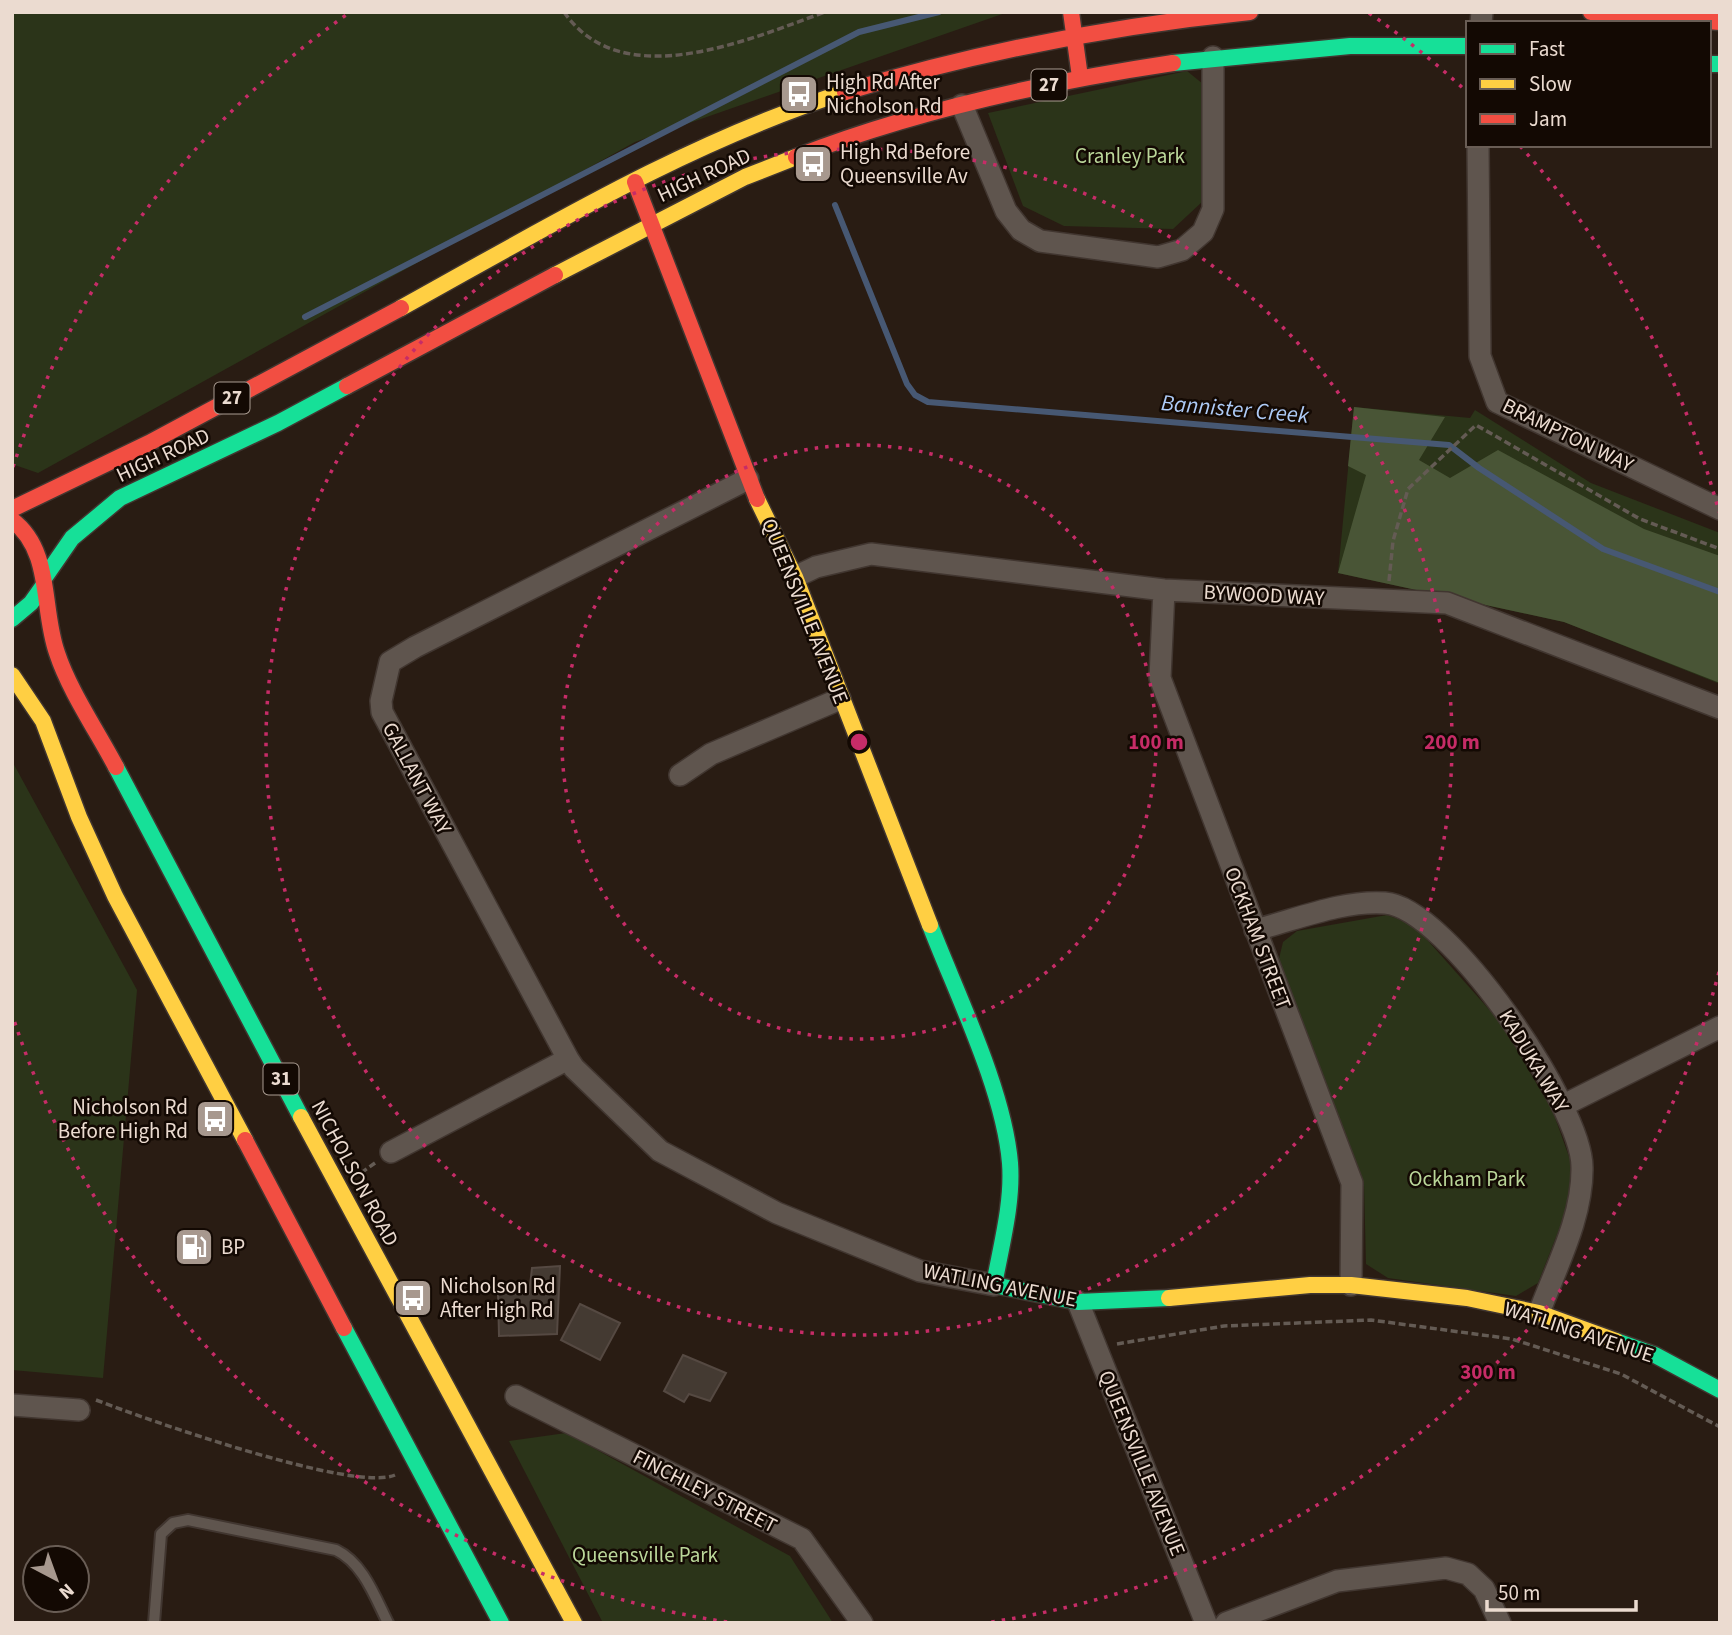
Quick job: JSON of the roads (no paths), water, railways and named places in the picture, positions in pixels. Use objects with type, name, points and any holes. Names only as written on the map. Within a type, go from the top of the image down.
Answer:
[{"type":"main road","points":[[1071,12],[1080,77]]},
{"type":"main road","points":[[1094,12],[1098,30]]},
{"type":"main road","name":"HIGH ROAD","points":[[12,509],[113,461],[311,358],[689,154],[817,101],[993,52],[1098,30],[1169,19],[1250,12]]},
{"type":"main road","points":[[1591,12],[1707,21]]},
{"type":"main road","name":"HIGH ROAD","points":[[44,581],[72,538],[120,498],[290,417],[652,223],[744,177],[822,147],[962,105],[1080,77],[1213,57],[1350,47],[1466,46]]},
{"type":"main road","name":"QUEENSVILLE AVENUE","points":[[635,182],[748,479],[795,577],[840,699],[998,1101],[1010,1175],[1009,1200],[994,1285]]},
{"type":"main road","name":"NICHOLSON ROAD","points":[[12,520],[29,534],[39,553],[47,616],[63,666],[183,897],[574,1623]]},
{"type":"main road","points":[[12,620],[31,603],[44,581]]},
{"type":"main road","points":[[12,675],[43,721],[79,817],[115,895],[501,1623]]},
{"type":"main road","name":"WATLING AVENUE","points":[[994,1285],[1078,1302],[1125,1302],[1310,1285],[1351,1285],[1466,1298],[1539,1313],[1655,1355],[1720,1390]]},
{"type":"street","points":[[962,105],[1006,211],[1021,230],[1040,241],[1158,257],[1182,250],[1203,232],[1213,209],[1213,57]]},
{"type":"street","name":"BRAMPTON WAY","points":[[1478,147],[1480,356],[1497,402],[1720,509]]},
{"type":"street","name":"GALLANT WAY","points":[[568,1059],[382,712],[386,673],[390,662],[415,648],[748,479]]},
{"type":"street","name":"BYWOOD WAY","points":[[795,577],[816,567],[871,554],[1164,590],[1447,603],[1720,708]]},
{"type":"street","name":"OCKHAM STREET","points":[[1164,590],[1160,678],[1352,1183],[1351,1285]]},
{"type":"street","points":[[680,775],[711,754],[840,699]]},
{"type":"street","name":"KADUKA WAY","points":[[1255,930],[1350,906],[1387,903],[1416,915],[1467,966],[1513,1019],[1564,1105],[1583,1164],[1580,1203],[1539,1313]]},
{"type":"street","points":[[1564,1105],[1720,1027]]},
{"type":"street","points":[[391,1152],[568,1059]]},
{"type":"street","name":"WATLING AVENUE","points":[[568,1059],[574,1068],[660,1151],[777,1213],[920,1271],[994,1285]]},
{"type":"street","name":"QUEENSVILLE AVENUE","points":[[1078,1302],[1206,1623]]},
{"type":"street","name":"FINCHLEY STREET","points":[[516,1396],[802,1539],[862,1623]]},
{"type":"street","points":[[12,1405],[79,1410]]},
{"type":"street","points":[[1226,1623],[1337,1581],[1446,1567],[1468,1574],[1484,1589],[1500,1623]]},
{"type":"lane","points":[[154,1623],[161,1535],[173,1522],[188,1520],[336,1550],[347,1555],[357,1566],[388,1623]]},
{"type":"waterway","points":[[305,317],[859,32],[939,12]]},
{"type":"waterway","name":"Bannister Creek","points":[[835,205],[907,384],[915,395],[928,402],[1449,445],[1479,468],[1603,549],[1720,592]]},
{"type":"place","name":"High Rd After Nicholson Rd","points":[[799,94]]},
{"type":"place","name":"High Rd Before Queensville Av","points":[[813,164]]},
{"type":"place","name":"Nicholson Rd Before High Rd","points":[[215,1119]]},
{"type":"place","name":"BP","points":[[194,1247]]},
{"type":"place","name":"Nicholson Rd After High Rd","points":[[413,1298]]},
{"type":"park label","name":"Cranley Park","points":[[1130,156]]},
{"type":"park label","name":"Ockham Park","points":[[1467,1179]]},
{"type":"park label","name":"Queensville Park","points":[[645,1555]]}]
